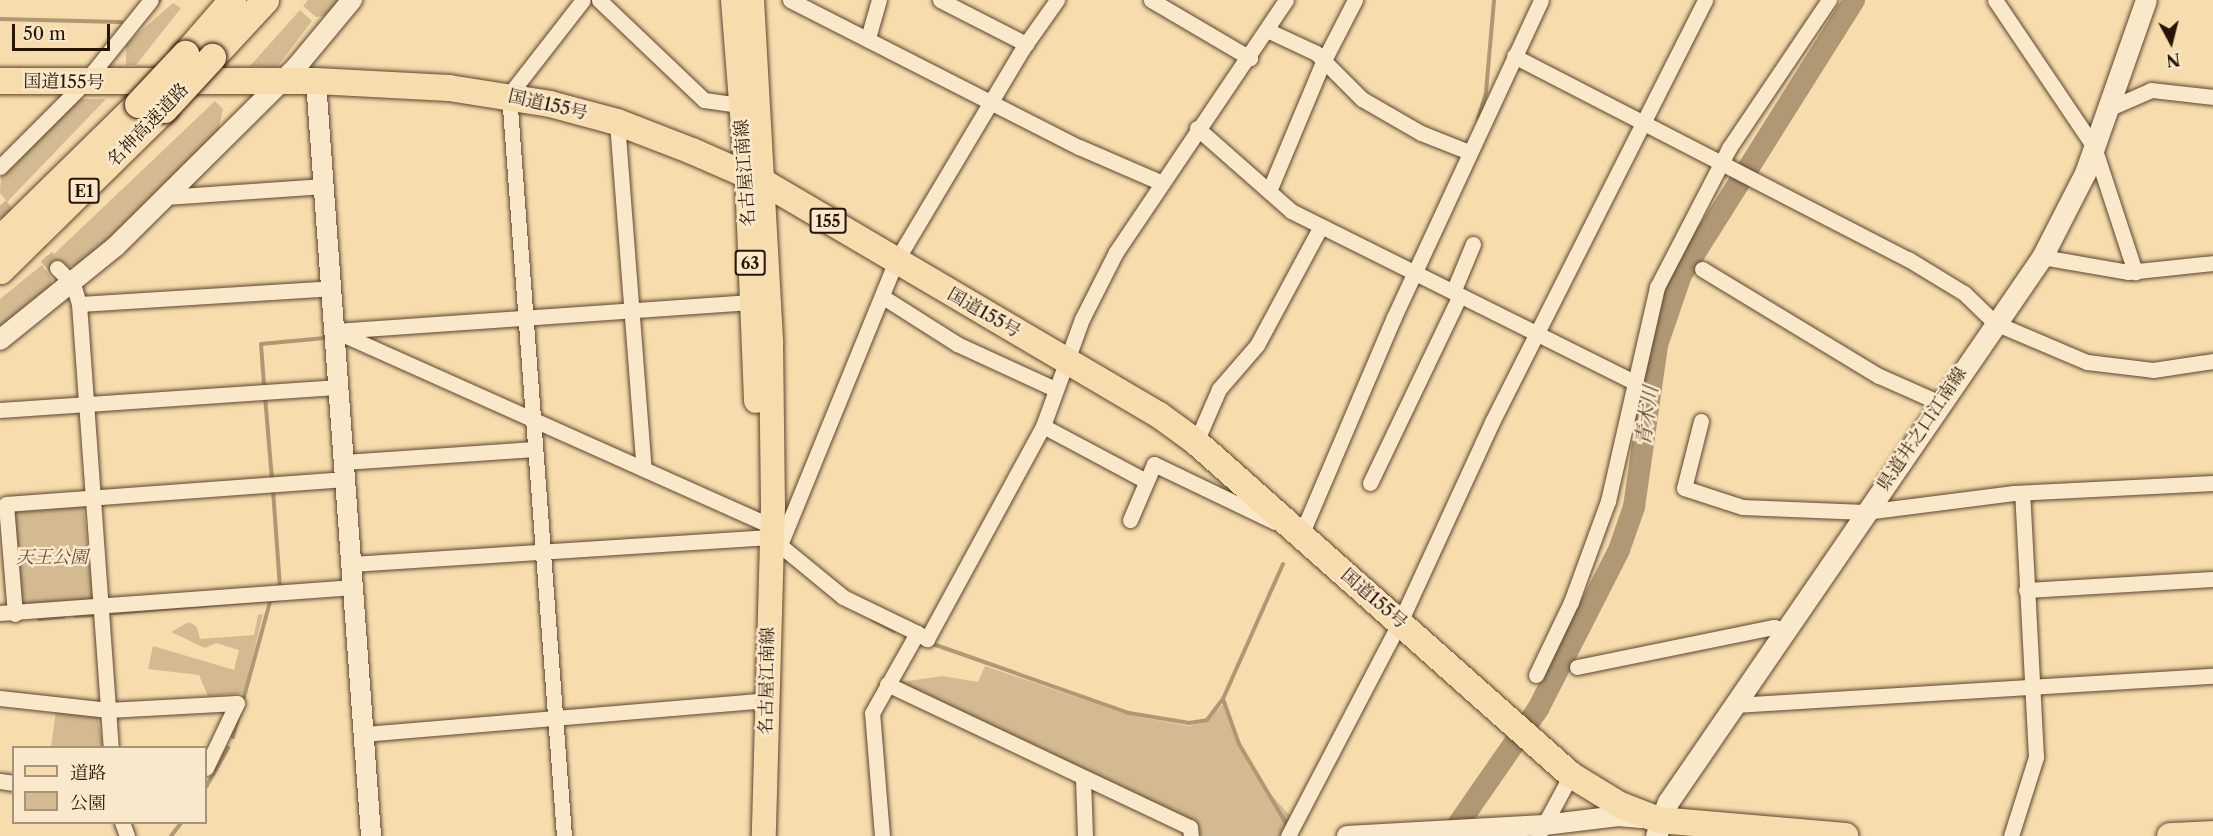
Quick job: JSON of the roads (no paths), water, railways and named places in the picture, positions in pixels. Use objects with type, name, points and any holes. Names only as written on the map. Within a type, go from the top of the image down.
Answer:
[{"type":"highway","name":"名神高速道路","points":[[0,239],[138,104],[232,0]]},
{"type":"highway","name":"名神高速道路","points":[[0,270],[164,109],[265,0]]},
{"type":"highway","name":"国道155号","points":[[0,81],[277,84],[316,81],[509,95],[617,122],[756,179],[1125,393],[1196,442],[1571,775],[1658,828],[1845,836]]},
{"type":"highway","points":[[2170,836],[2213,834]]},
{"type":"main road","name":"名古屋江南線","points":[[733,0],[740,105],[756,179],[771,343],[773,535],[766,700],[764,836]]},
{"type":"main road","name":"名古屋江南線","points":[[752,0],[756,179],[751,302],[761,503],[773,535]]},
{"type":"main road","name":"県道井之口江南線","points":[[1658,828],[1734,705],[2042,257],[2094,147],[2146,0]]},
{"type":"street","points":[[0,167],[85,82],[151,0]]},
{"type":"street","points":[[0,340],[73,284],[166,197],[277,84],[352,0]]},
{"type":"street","points":[[564,836],[509,95],[583,0]]},
{"type":"street","points":[[599,0],[704,100],[740,105]]},
{"type":"street","points":[[790,0],[992,99],[1079,147],[1162,183]]},
{"type":"street","points":[[868,38],[879,0]]},
{"type":"street","points":[[940,0],[1026,44]]},
{"type":"street","points":[[773,535],[883,297],[896,261],[992,99],[1057,0]]},
{"type":"street","points":[[1151,0],[1250,58]]},
{"type":"street","points":[[334,331],[644,469],[773,535],[843,597],[927,639],[1044,426],[1055,389],[1068,361],[1082,319],[1116,252],[1197,128],[1250,58],[1286,0]]},
{"type":"street","points":[[1269,191],[1323,62],[1355,0]]},
{"type":"street","points":[[1130,520],[1154,464],[1301,535],[1413,273],[1541,0]]},
{"type":"street","points":[[1288,836],[1400,622],[1536,332],[1705,0]]},
{"type":"street","points":[[1536,675],[1571,602],[1608,501],[1632,381],[1657,287],[1720,163],[1829,0]]},
{"type":"street","points":[[2000,1],[2094,147],[2135,272]]},
{"type":"street","points":[[1267,30],[1316,53],[1362,99],[1421,133],[1469,152]]},
{"type":"street","points":[[1514,56],[1908,259],[1964,293],[1995,323],[2087,362],[2153,370],[2213,361]]},
{"type":"street","points":[[316,81],[371,836]]},
{"type":"street","points":[[2108,109],[2151,90],[2213,97]]},
{"type":"street","points":[[617,122],[628,308],[644,469]]},
{"type":"street","points":[[1197,128],[1269,191],[1320,228],[1632,381]]},
{"type":"street","points":[[166,197],[324,186]]},
{"type":"street","points":[[1196,442],[1219,389],[1257,345],[1320,228]]},
{"type":"street","points":[[1370,483],[1456,294],[1473,244]]},
{"type":"street","points":[[2042,257],[2135,272],[2213,263]]},
{"type":"street","points":[[57,268],[73,284],[79,304],[111,746]]},
{"type":"street","points":[[1702,268],[1879,376],[1940,404]]},
{"type":"street","points":[[79,304],[331,288]]},
{"type":"street","points":[[883,297],[957,344],[1055,389]]},
{"type":"street","points":[[334,331],[525,315],[751,302]]},
{"type":"street","points":[[0,410],[339,387]]},
{"type":"street","points":[[1701,421],[1684,488],[1742,507],[1865,512],[2022,493],[2213,483]]},
{"type":"street","points":[[1044,426],[1146,481]]},
{"type":"street","points":[[353,587],[7,613],[3,504],[93,498],[535,449]]},
{"type":"street","points":[[2011,836],[2036,757],[2022,493]]},
{"type":"street","points":[[351,564],[773,535]]},
{"type":"street","points":[[2026,590],[2213,579]]},
{"type":"street","points":[[1577,667],[1774,627],[1785,630]]},
{"type":"street","points":[[882,836],[872,713],[917,633]]},
{"type":"street","points":[[1734,705],[2213,676]]},
{"type":"street","points":[[887,684],[1083,779],[1190,827],[1191,836]]},
{"type":"street","points":[[0,698],[108,710],[237,703],[207,766]]},
{"type":"street","points":[[364,734],[766,700]]},
{"type":"street","points":[[1541,830],[1571,775]]},
{"type":"street","points":[[1083,779],[1085,836]]},
{"type":"street","points":[[1347,836],[1432,830],[1541,830],[1618,816],[1658,828]]},
{"type":"waterway","points":[[154,7],[160,0]]},
{"type":"waterway","points":[[1478,119],[1486,92],[1494,0]]},
{"type":"waterway","name":"青木川","points":[[1450,836],[1538,709],[1619,550],[1634,507],[1657,345],[1681,275],[1854,0]]},
{"type":"waterway","points":[[0,19],[121,22]]},
{"type":"waterway","points":[[264,385],[261,344],[325,338],[325,333]]},
{"type":"waterway","points":[[265,396],[272,479]]},
{"type":"waterway","points":[[273,490],[280,587]]},
{"type":"waterway","points":[[1283,564],[1223,699],[1239,744],[1286,823]]},
{"type":"waterway","points":[[114,613],[281,599]]},
{"type":"waterway","points":[[233,737],[270,602]]},
{"type":"waterway","points":[[75,616],[92,615]]},
{"type":"waterway","points":[[39,619],[64,617]]},
{"type":"waterway","points":[[872,619],[894,631]]},
{"type":"waterway","points":[[930,643],[1129,713],[1189,723],[1207,720],[1223,699]]},
{"type":"waterway","points":[[207,785],[228,748]]},
{"type":"waterway","points":[[171,836],[180,824]]},
{"type":"tunnel","points":[[0,205],[57,268]]},
{"type":"park label","name":"天王公園","points":[[52,557]]}]
